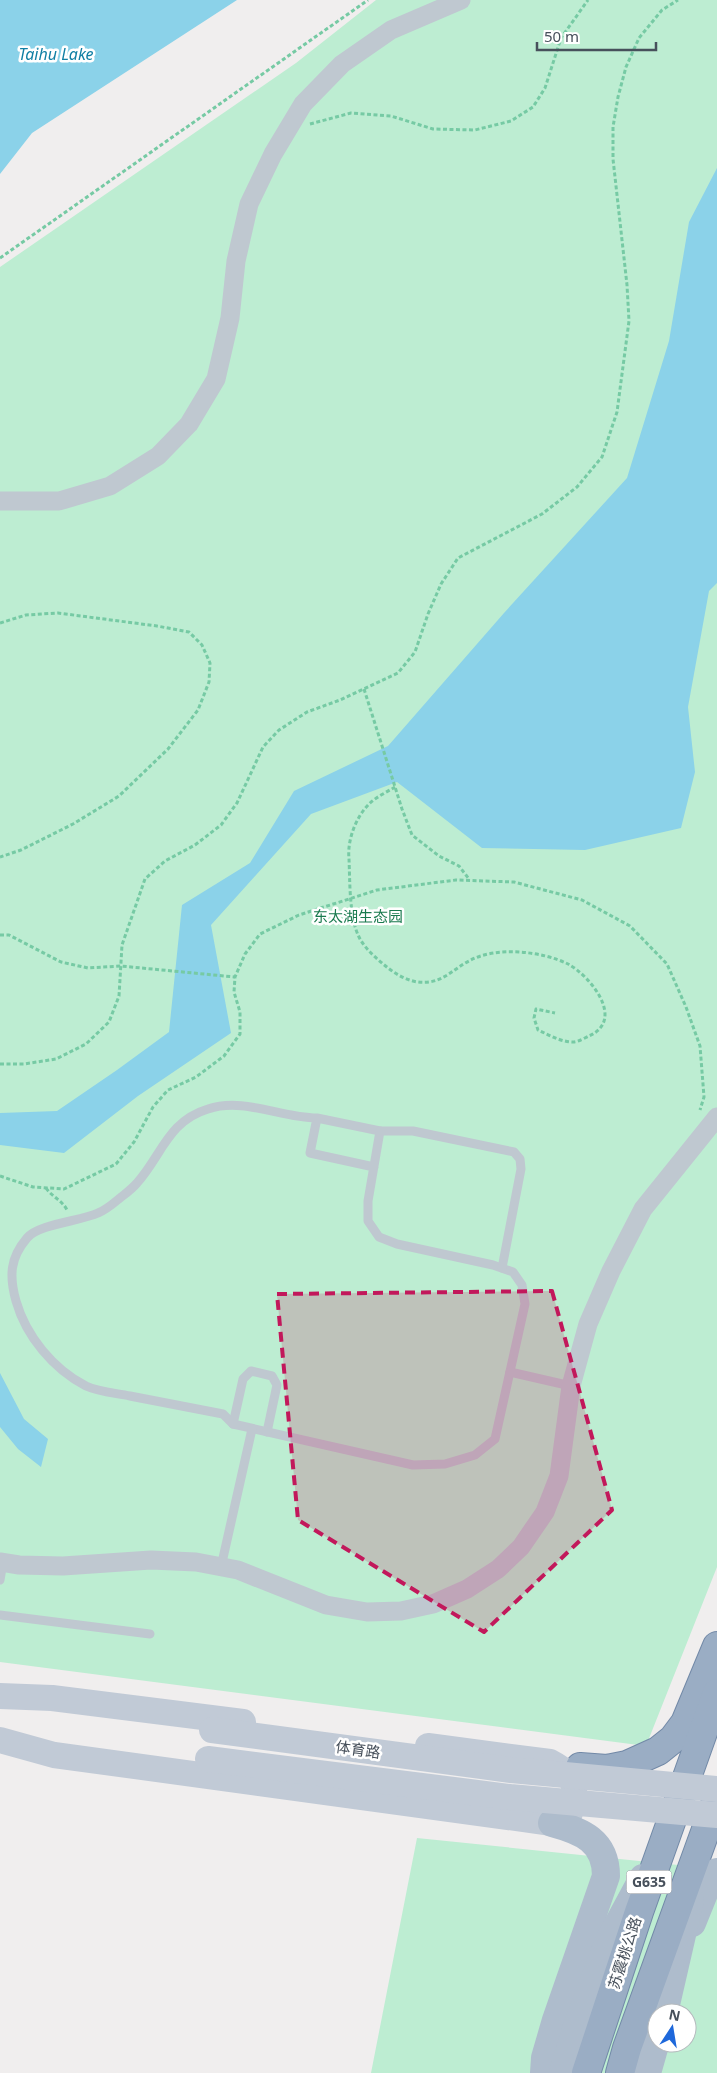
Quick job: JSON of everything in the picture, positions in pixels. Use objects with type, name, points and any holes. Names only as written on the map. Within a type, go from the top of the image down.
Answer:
[{"type":"highway","points":[[550,1762],[607,1769],[627,1765],[658,1751],[673,1740],[685,1723],[717,1646]]},
{"type":"highway","name":"苏震桃公路","points":[[586,2073],[665,1837],[717,1693]]},
{"type":"highway","name":"G635","points":[[620,2073],[630,2039],[711,1825],[717,1799]]},
{"type":"main road","points":[[0,1696],[52,1698],[550,1762],[563,1769],[572,1780],[576,1793],[570,1813],[552,1822]]},
{"type":"main road","name":"体育路","points":[[0,1703],[511,1770],[717,1790]]},
{"type":"main road","name":"体育路","points":[[0,1732],[510,1797],[711,1825]]},
{"type":"main road","points":[[0,1740],[54,1755],[552,1822],[586,1835],[595,1843],[604,1860],[606,1876],[556,2020],[545,2058],[544,2073]]},
{"type":"main road","points":[[667,2001],[711,1825]]},
{"type":"main road","points":[[563,2073],[576,2029],[609,1941],[665,1837]]},
{"type":"main road","points":[[667,2001],[697,1909],[709,1881],[717,1872]]},
{"type":"main road","points":[[647,2073],[653,2053]]},
{"type":"street","points":[[0,501],[59,501],[110,486],[158,456],[189,424],[216,379],[230,318],[236,261],[249,204],[272,154],[303,104],[342,64],[391,30],[461,0]]},
{"type":"street","points":[[1,1568],[19,1565],[63,1566],[151,1560],[196,1562],[238,1570],[326,1605],[367,1612],[401,1611],[425,1606],[467,1589],[498,1570],[521,1547],[545,1512],[559,1476],[570,1386],[588,1324],[611,1271],[643,1209],[708,1115]]},
{"type":"lane","points":[[380,1131],[368,1201],[368,1221],[378,1237],[397,1244],[502,1268],[513,1272],[522,1285],[525,1304],[495,1439],[475,1455],[445,1464],[413,1464],[233,1424],[223,1414],[87,1386],[57,1366],[21,1320],[11,1285],[15,1253],[29,1236],[46,1228],[99,1213],[137,1183],[172,1131],[191,1116],[209,1108],[230,1105],[252,1107],[306,1118],[317,1118],[380,1131],[412,1131],[514,1152],[520,1159],[520,1168],[502,1268]]},
{"type":"lane","points":[[317,1118],[310,1152],[374,1167]]},
{"type":"lane","points":[[233,1424],[243,1379],[251,1372],[272,1376],[276,1385],[267,1432]]},
{"type":"lane","points":[[510,1372],[570,1386]]},
{"type":"lane","points":[[221,1567],[252,1428]]},
{"type":"lane","points":[[0,1615],[150,1634]]},
{"type":"path","points":[[0,258],[368,0]]},
{"type":"path","points":[[288,130],[351,113],[391,116],[433,128],[476,130],[511,121],[533,107],[545,88],[562,38],[588,0]]},
{"type":"path","points":[[0,1064],[24,1064],[56,1059],[86,1044],[109,1022],[119,996],[122,945],[144,879],[165,861],[195,845],[221,825],[237,803],[263,747],[279,730],[307,712],[340,700],[398,673],[415,652],[428,614],[442,584],[458,558],[542,514],[577,486],[602,457],[617,412],[629,321],[628,285],[612,159],[613,127],[626,67],[639,38],[662,10],[678,0]]},
{"type":"path","points":[[0,624],[26,615],[58,613],[189,632],[202,645],[210,663],[209,682],[198,710],[168,749],[119,796],[73,824],[21,850],[0,858]]},
{"type":"path","points":[[364,689],[412,835],[439,856],[459,866],[470,880]]},
{"type":"path","points":[[395,787],[370,804],[354,827],[348,850],[354,918],[359,938],[374,957],[397,975],[412,982],[430,982],[447,976],[470,960],[496,953],[532,953],[569,964],[593,985],[605,1005],[603,1021],[594,1033],[575,1042],[558,1040],[538,1030],[534,1018],[536,1009],[555,1014]]},
{"type":"path","points":[[0,1176],[33,1187],[64,1189],[116,1164],[134,1142],[153,1107],[168,1090],[196,1077],[224,1056],[240,1034],[240,1012],[234,992],[235,976],[245,954],[260,934],[299,916],[377,890],[456,880],[514,882],[582,900],[630,926],[666,964],[700,1046],[704,1097],[708,1115]]},
{"type":"path","points":[[0,935],[9,935],[61,962],[88,968],[121,966],[235,976]]},
{"type":"path","points":[[46,1188],[49,1193],[64,1203],[73,1221]]},
{"type":"highlighted area","points":[[552,1291],[612,1510],[484,1632],[298,1520],[277,1294]]},
{"type":"green space","name":"东太湖生态园","points":[[376,0],[717,0],[717,1567],[646,1746],[0,1662],[0,267],[296,63]]},
{"type":"green space","points":[[417,1838],[717,1869],[717,2073],[371,2073]]},
{"type":"water","name":"Taihu Lake","points":[[0,0],[237,0],[32,133],[0,174]]},
{"type":"water","points":[[717,168],[717,583],[709,591],[688,707],[695,772],[681,828],[585,850],[482,848],[397,782],[311,814],[211,925],[231,1033],[138,1096],[64,1153],[0,1145],[0,1113],[57,1111],[169,1032],[182,905],[250,863],[294,791],[388,746],[504,613],[627,478],[669,341],[689,222]]},
{"type":"water","points":[[0,1373],[24,1419],[48,1439],[41,1467],[18,1449],[0,1427]]}]
